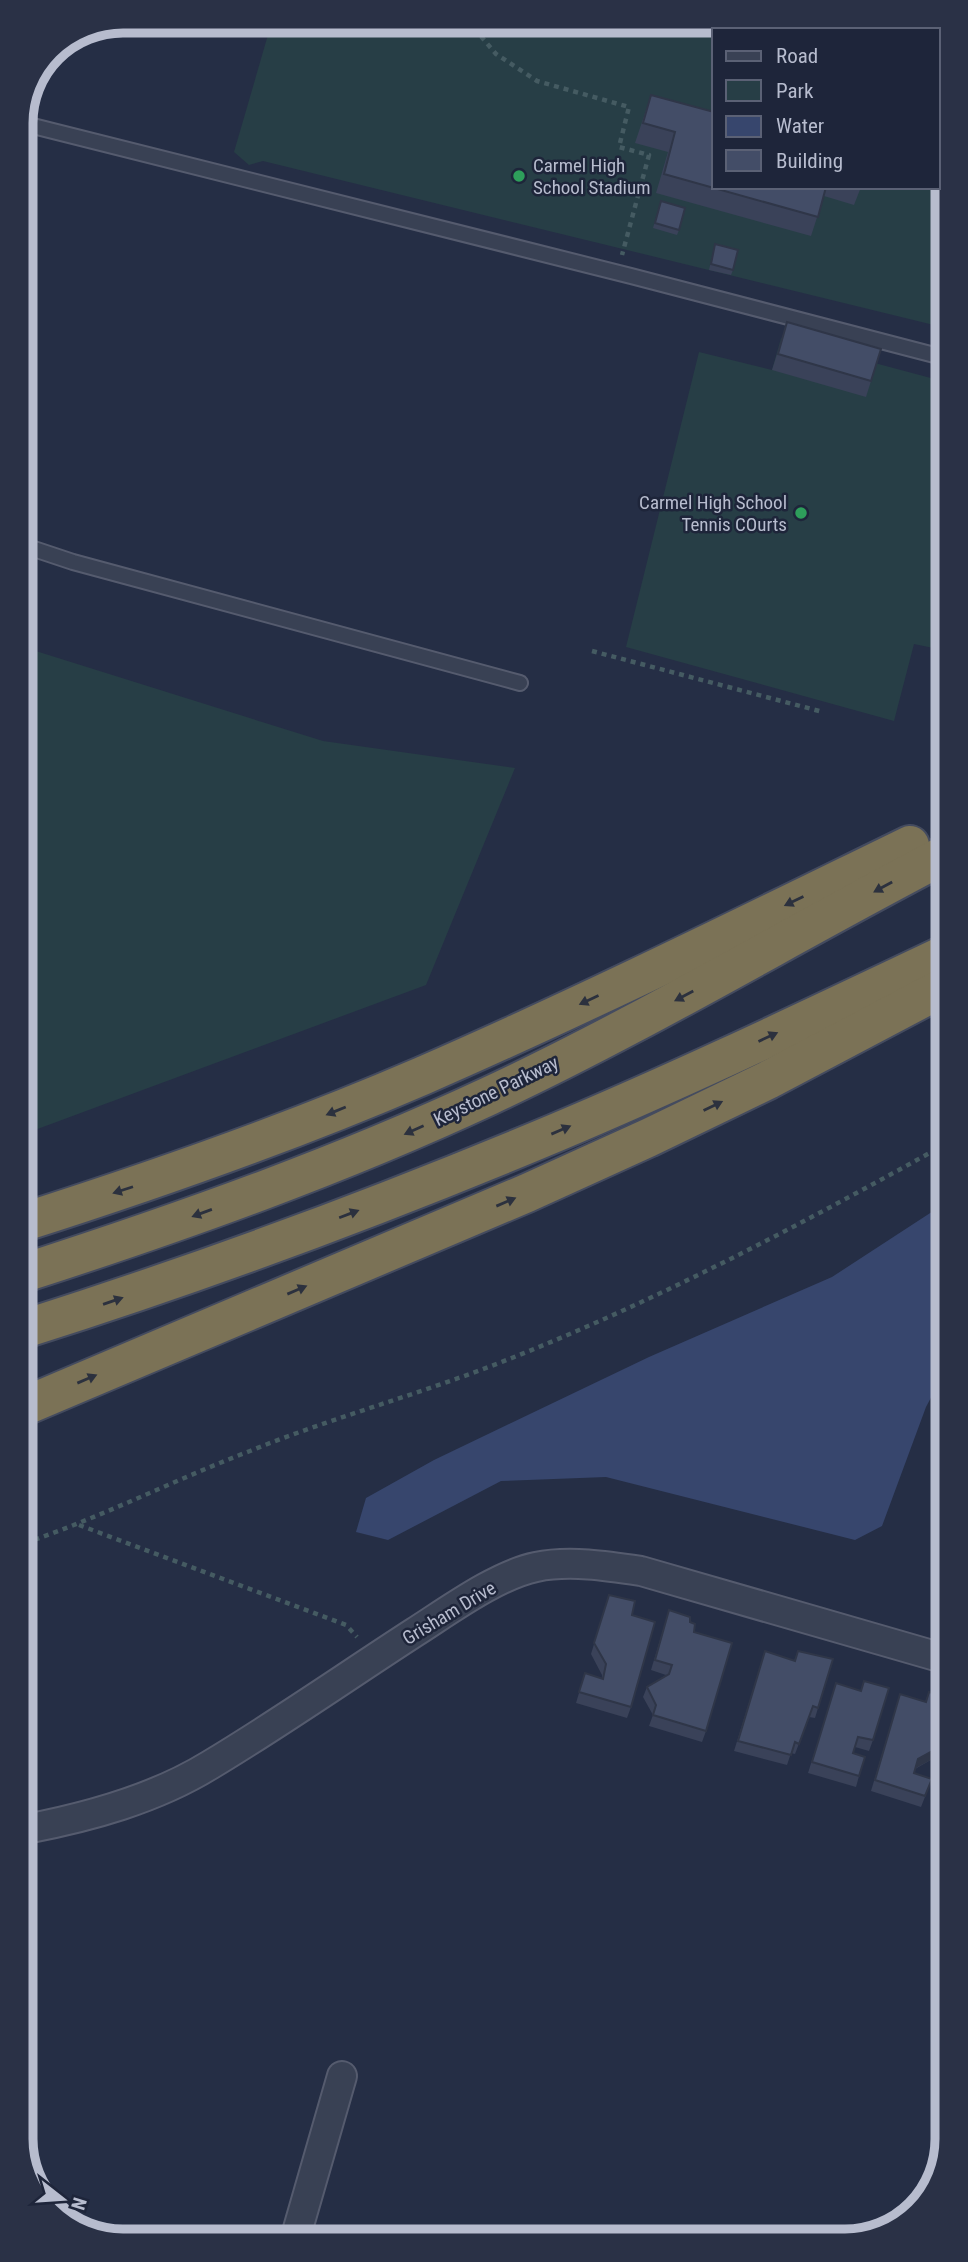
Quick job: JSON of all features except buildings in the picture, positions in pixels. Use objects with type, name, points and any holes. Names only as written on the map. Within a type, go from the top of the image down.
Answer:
[{"type":"highway","points":[[33,1219],[187,1168],[419,1077],[600,995],[935,833]]},
{"type":"highway","name":"Keystone Parkway","points":[[33,1270],[225,1205],[448,1115],[641,1019],[935,859]]},
{"type":"highway","points":[[33,1326],[198,1271],[554,1133],[751,1046],[935,959]]},
{"type":"highway","points":[[33,1402],[502,1204],[611,1155],[768,1080],[935,992]]},
{"type":"street","name":"Grisham Drive","points":[[33,1828],[65,1821],[159,1791],[209,1767],[469,1597],[535,1567],[586,1565],[641,1570],[935,1656]]},
{"type":"street","points":[[298,2229],[342,2076]]},
{"type":"lane","points":[[33,125],[618,272],[935,355]]},
{"type":"lane","points":[[33,549],[73,562],[520,683]]},
{"type":"path","points":[[478,33],[496,54],[537,81],[629,107],[619,147],[649,155],[618,272]]},
{"type":"path","points":[[592,651],[823,712]]},
{"type":"path","points":[[33,1540],[79,1525],[250,1450],[498,1363],[643,1302],[837,1204],[935,1149]]},
{"type":"path","points":[[79,1525],[346,1625],[358,1637]]},
{"type":"green space","name":"Carmel High School Stadium","points":[[269,33],[712,33],[712,189],[935,189],[935,325],[263,161],[249,165],[234,152]]},
{"type":"green space","name":"Carmel High School Tennis COurts","points":[[781,338],[935,379],[935,648],[914,644],[894,721],[626,647],[699,352],[772,370]]},
{"type":"green space","points":[[33,650],[323,741],[515,768],[426,985],[33,1131]]},
{"type":"water","points":[[935,1210],[935,1390],[926,1407],[882,1526],[855,1540],[606,1477],[501,1481],[388,1540],[356,1532],[366,1498],[434,1460],[649,1357],[832,1277]]},
{"type":"place","name":"Carmel High School Stadium","points":[[519,176]]},
{"type":"place","name":"Carmel High School Tennis COurts","points":[[801,513]]}]
